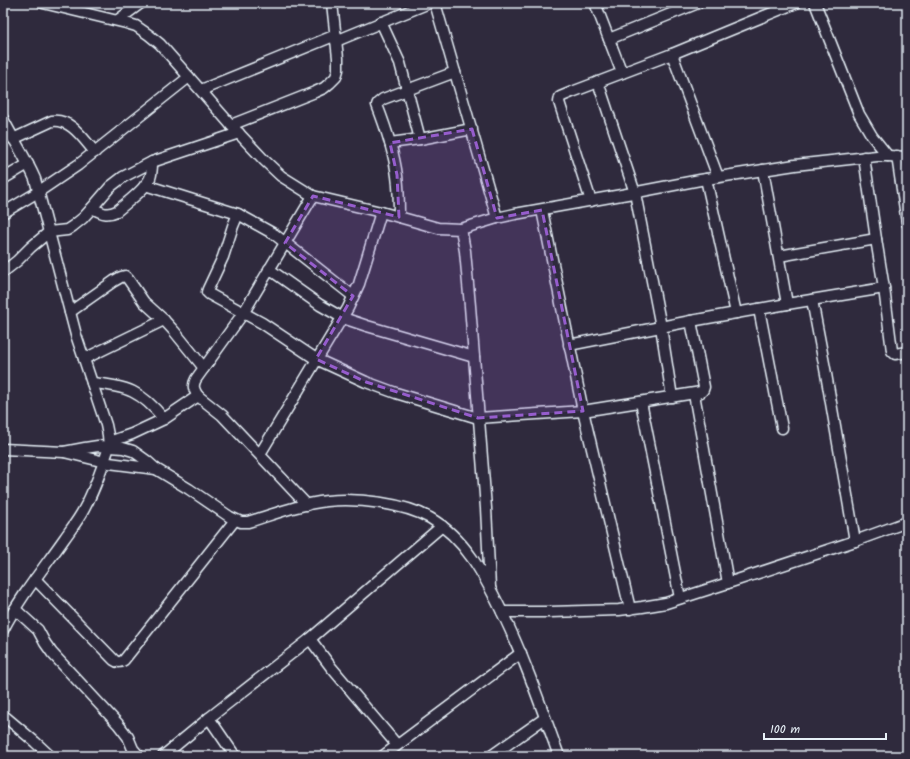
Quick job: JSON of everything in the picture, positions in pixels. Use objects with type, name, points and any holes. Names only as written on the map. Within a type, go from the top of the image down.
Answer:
[{"type":"street","points":[[44,3],[76,7],[136,26],[149,35],[169,53],[231,125],[264,160],[281,176],[313,196],[399,216],[438,228],[461,229],[515,214],[763,170],[864,157],[897,157]]},
{"type":"street","points":[[118,20],[141,3]]},
{"type":"street","points":[[231,125],[324,88],[336,77],[338,70],[332,3]]},
{"type":"street","points":[[201,90],[429,3]]},
{"type":"street","points":[[435,3],[497,218]]},
{"type":"street","points":[[596,3],[622,73]]},
{"type":"street","points":[[609,39],[698,3]]},
{"type":"street","points":[[591,201],[565,122],[559,100],[560,97],[672,54],[796,3]]},
{"type":"street","points":[[815,3],[859,114],[872,136],[897,157],[907,223]]},
{"type":"street","points":[[381,22],[400,63],[420,139]]},
{"type":"street","points":[[672,54],[718,177]]},
{"type":"street","points":[[399,216],[397,175],[390,143],[377,105],[383,99],[455,72]]},
{"type":"street","points":[[3,213],[72,169],[189,77]]},
{"type":"street","points":[[598,82],[635,193],[661,327],[672,397]]},
{"type":"street","points":[[3,119],[35,179],[76,335],[106,425],[109,444],[98,479],[84,510],[35,579],[3,630]]},
{"type":"street","points":[[13,139],[56,120],[63,122],[77,131],[95,152]]},
{"type":"street","points":[[390,143],[472,129]]},
{"type":"street","points":[[3,272],[49,232],[70,228],[92,208],[105,192],[123,177],[152,162],[239,133]]},
{"type":"street","points":[[864,157],[892,351],[895,354],[907,352]]},
{"type":"street","points":[[92,208],[107,214],[112,214],[122,207],[146,185],[150,178],[152,162]]},
{"type":"street","points":[[3,180],[28,164]]},
{"type":"street","points":[[763,170],[787,304]]},
{"type":"street","points":[[706,179],[736,313]]},
{"type":"street","points":[[146,185],[238,214],[274,234],[353,296]]},
{"type":"street","points":[[307,505],[222,415],[198,396],[194,389],[194,383],[244,312],[313,196]]},
{"type":"street","points":[[542,210],[583,411],[630,609]]},
{"type":"street","points":[[260,454],[316,359],[343,318],[359,284],[381,212]]},
{"type":"street","points":[[238,214],[223,257],[212,278],[207,292],[275,331],[316,359],[366,382],[396,393],[478,418],[583,411],[701,392],[704,387],[691,321]]},
{"type":"street","points":[[461,229],[465,251],[470,306],[486,508],[490,587]]},
{"type":"street","points":[[779,256],[876,239]]},
{"type":"street","points":[[269,269],[320,305],[343,318],[474,357]]},
{"type":"street","points":[[70,312],[114,281],[125,276],[144,302],[164,320],[204,368]]},
{"type":"street","points":[[570,345],[691,321],[884,288]]},
{"type":"street","points":[[812,300],[855,541]]},
{"type":"street","points":[[759,309],[782,428]]},
{"type":"street","points":[[84,360],[164,320]]},
{"type":"street","points":[[92,383],[111,384],[130,390],[148,402],[164,419]]},
{"type":"street","points":[[694,394],[728,583]]},
{"type":"street","points":[[64,452],[109,444],[164,419],[198,396]]},
{"type":"street","points":[[641,402],[680,598]]},
{"type":"street","points":[[109,444],[133,451],[156,469],[235,520],[241,522],[248,522],[326,501],[347,500],[379,503],[413,510],[430,518],[442,526],[455,537],[471,556],[490,587],[521,653],[559,756]]},
{"type":"street","points":[[3,449],[64,452],[104,462],[156,469]]},
{"type":"street","points":[[35,579],[114,660],[120,662],[124,660],[235,520]]},
{"type":"street","points":[[502,612],[630,609],[666,603],[855,541],[907,522]]},
{"type":"street","points":[[163,756],[310,639],[442,526]]},
{"type":"street","points":[[15,609],[38,630],[45,644],[52,653],[118,724],[128,737],[133,749],[139,756]]},
{"type":"street","points":[[310,639],[331,667],[397,745]]},
{"type":"street","points":[[383,756],[521,653]]},
{"type":"street","points":[[3,715],[50,756]]},
{"type":"street","points":[[209,718],[235,756]]},
{"type":"street","points":[[492,756],[546,718]]},
{"type":"highlighted area","points":[[472,129],[497,218],[542,210],[583,411],[478,418],[366,382],[316,359],[353,296],[285,243],[313,196],[399,217],[397,175],[390,143]]}]
